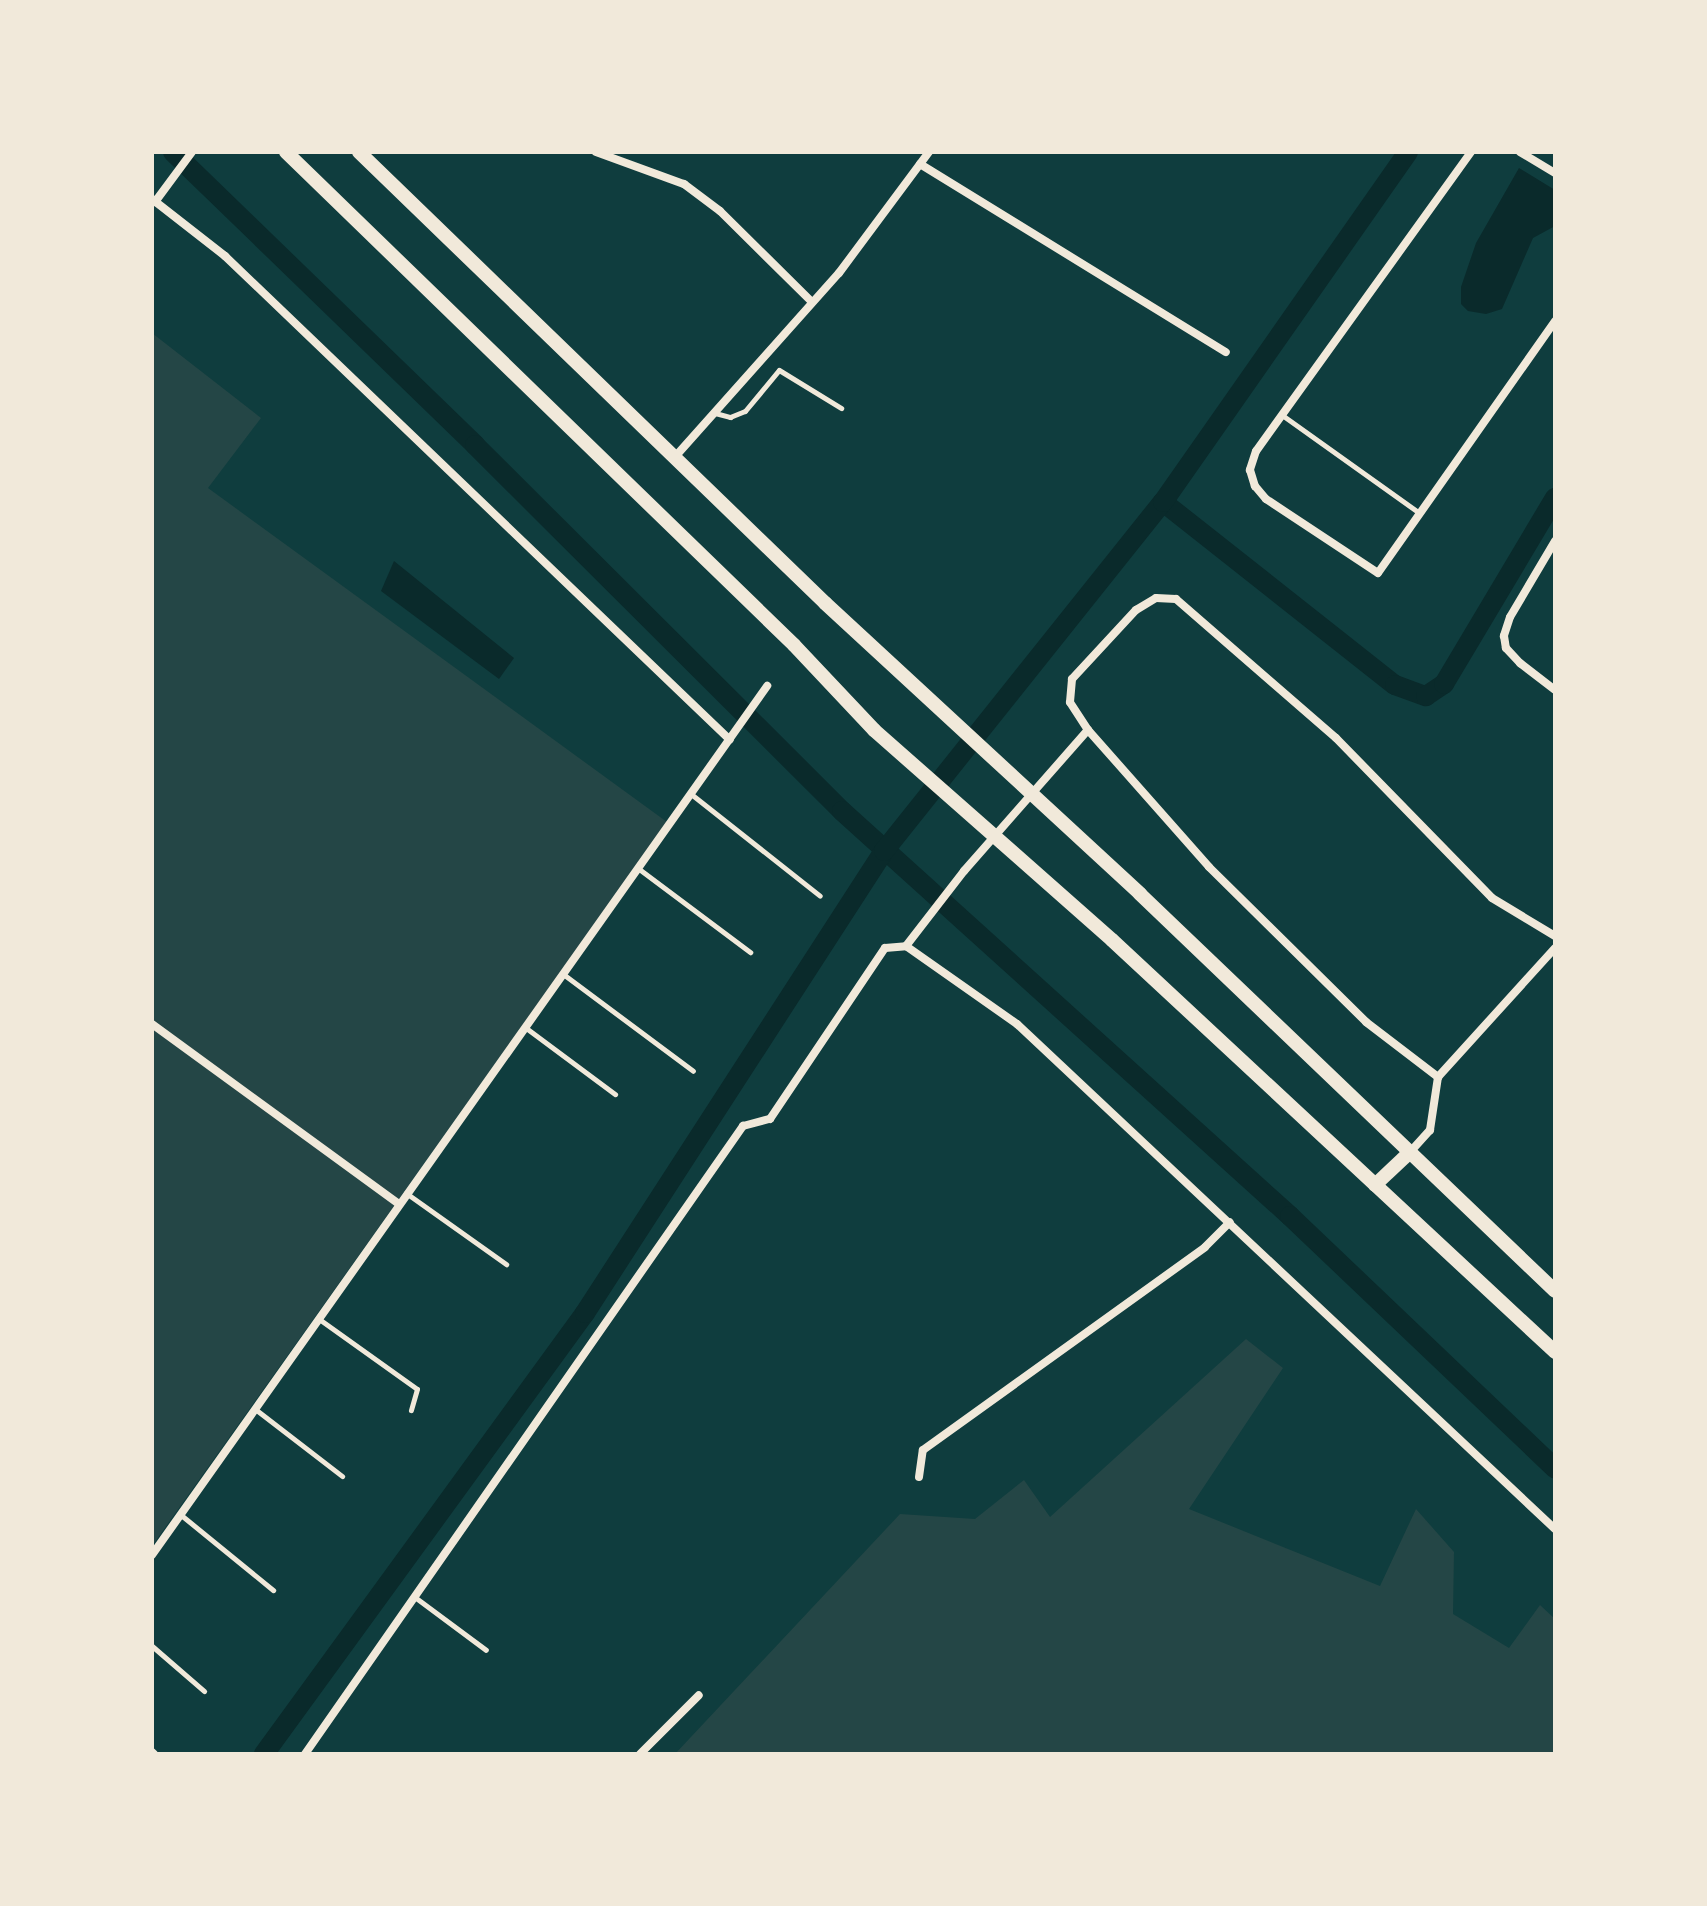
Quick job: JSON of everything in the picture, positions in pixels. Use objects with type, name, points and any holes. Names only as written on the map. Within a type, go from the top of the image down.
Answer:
[{"type":"main road","points":[[286,152],[794,645],[874,730],[1112,940],[1555,1352]]},
{"type":"main road","points":[[359,152],[825,603],[1140,894],[1555,1291]]},
{"type":"main road","points":[[1375,1185],[1410,1152]]},
{"type":"street","points":[[192,152],[156,199],[225,256],[732,736]]},
{"type":"street","points":[[596,152],[684,184],[720,211],[812,302]]},
{"type":"street","points":[[1471,152],[1256,451],[1250,470],[1255,486],[1266,499],[1378,573],[1555,321]]},
{"type":"street","points":[[1520,152],[1555,173]]},
{"type":"street","points":[[674,458],[839,273],[927,153]]},
{"type":"street","points":[[920,164],[1226,352]]},
{"type":"street","points":[[1555,541],[1510,617],[1504,636],[1506,648],[1555,690]]},
{"type":"street","points":[[1438,1077],[1366,1022],[1209,867],[1088,730],[1070,702],[1072,679],[1136,610],[1156,598],[1176,599],[1336,738],[1492,898],[1555,936]]},
{"type":"street","points":[[152,1555],[767,686]]},
{"type":"street","points":[[906,946],[964,871],[1088,730]]},
{"type":"street","points":[[305,1754],[743,1126],[770,1119],[885,948],[906,946],[1017,1024],[1555,1529]]},
{"type":"street","points":[[1410,1152],[1430,1130],[1438,1077],[1555,948]]},
{"type":"street","points":[[152,1024],[399,1204]]},
{"type":"street","points":[[919,1477],[923,1450],[1205,1247],[1230,1222]]},
{"type":"street","points":[[640,1754],[699,1695]]},
{"type":"lane","points":[[715,413],[730,417],[745,411],[779,370],[841,408]]},
{"type":"lane","points":[[1281,414],[1418,512]]},
{"type":"lane","points":[[691,794],[820,896]]},
{"type":"lane","points":[[638,868],[750,952]]},
{"type":"lane","points":[[563,974],[693,1071]]},
{"type":"lane","points":[[525,1027],[615,1094]]},
{"type":"lane","points":[[406,1193],[506,1264]]},
{"type":"lane","points":[[318,1319],[417,1389],[411,1410]]},
{"type":"lane","points":[[255,1409],[342,1476]]},
{"type":"lane","points":[[180,1515],[273,1590]]},
{"type":"lane","points":[[416,1598],[486,1650]]},
{"type":"lane","points":[[152,1646],[204,1691]]},
{"type":"shaded area","points":[[1519,168],[1555,190],[1555,226],[1533,238],[1502,309],[1486,314],[1468,311],[1461,304],[1461,287],[1476,243]]},
{"type":"shaded area","points":[[152,333],[261,418],[208,488],[667,822],[152,1546]]},
{"type":"shaded area","points":[[394,561],[514,658],[499,679],[381,591]]},
{"type":"shaded area","points":[[1246,1339],[1283,1368],[1189,1509],[1380,1586],[1416,1509],[1454,1552],[1453,1614],[1509,1648],[1540,1605],[1555,1619],[1555,1754],[675,1754],[900,1514],[975,1519],[1024,1480],[1050,1517]]},
{"type":"waterway","points":[[173,152],[475,445],[842,811],[1290,1216],[1555,1468]]},
{"type":"waterway","points":[[264,1754],[585,1313],[884,851],[1163,502],[1408,152]]},
{"type":"waterway","points":[[1163,502],[1395,685],[1426,696],[1444,684],[1555,498]]}]
